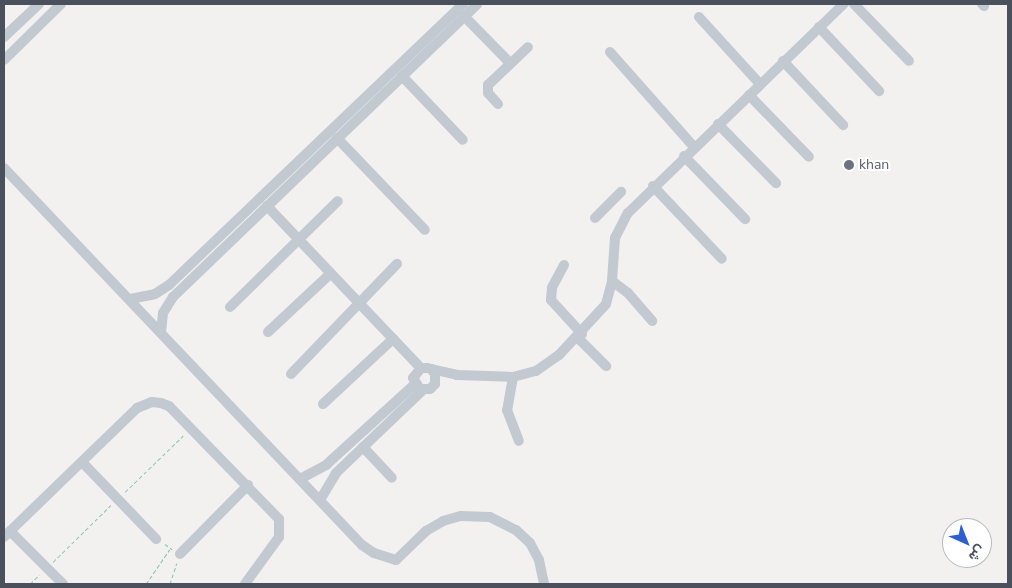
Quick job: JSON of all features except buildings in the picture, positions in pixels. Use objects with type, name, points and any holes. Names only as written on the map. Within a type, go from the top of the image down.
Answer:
[{"type":"street","points":[[4,37],[39,4]]},
{"type":"street","points":[[4,60],[60,4]]},
{"type":"street","points":[[161,332],[163,313],[173,297],[267,206],[292,175],[337,138],[402,76],[463,4]]},
{"type":"street","points":[[130,300],[155,294],[170,285],[292,175],[430,43],[477,4]]},
{"type":"street","points":[[423,387],[414,375],[426,369],[457,375],[513,377],[544,367],[580,336],[606,304],[612,281],[613,247],[628,212],[844,4]]},
{"type":"street","points":[[854,4],[909,61]]},
{"type":"street","points":[[464,16],[510,64]]},
{"type":"street","points":[[699,17],[760,84]]},
{"type":"street","points":[[819,27],[879,91]]},
{"type":"street","points":[[498,104],[487,87],[528,47]]},
{"type":"street","points":[[610,52],[694,147]]},
{"type":"street","points":[[784,61],[843,126]]},
{"type":"street","points":[[402,76],[463,140]]},
{"type":"street","points":[[749,94],[809,157]]},
{"type":"street","points":[[718,124],[776,183]]},
{"type":"street","points":[[337,138],[425,230]]},
{"type":"street","points":[[684,156],[744,219]]},
{"type":"street","points":[[4,168],[362,545],[374,553],[396,560],[426,531],[443,521],[471,515],[500,520],[516,530],[530,544],[539,560],[544,584]]},
{"type":"street","points":[[653,186],[722,259]]},
{"type":"street","points":[[595,218],[618,195],[628,212]]},
{"type":"street","points":[[230,307],[338,200]]},
{"type":"street","points":[[267,206],[393,339],[436,378],[333,459],[300,479]]},
{"type":"street","points":[[292,374],[397,264]]},
{"type":"street","points":[[564,265],[552,288],[551,300],[606,366]]},
{"type":"street","points":[[268,332],[331,273]]},
{"type":"street","points":[[612,281],[628,293],[652,321]]},
{"type":"street","points":[[324,404],[393,339]]},
{"type":"street","points":[[320,500],[341,468],[423,387],[457,375]]},
{"type":"street","points":[[513,377],[507,410],[519,441]]},
{"type":"street","points":[[63,584],[7,534],[144,404],[161,403],[169,406],[276,514],[281,531],[245,584]]},
{"type":"street","points":[[363,447],[392,478]]},
{"type":"street","points":[[333,459],[341,468]]},
{"type":"street","points":[[82,462],[156,539]]},
{"type":"street","points":[[175,551],[248,485]]},
{"type":"path","points":[[30,584],[191,428]]},
{"type":"path","points":[[156,539],[175,551]]},
{"type":"path","points":[[146,584],[175,551]]},
{"type":"path","points":[[170,584],[175,551]]},
{"type":"place","name":"khan","points":[[849,165]]}]
